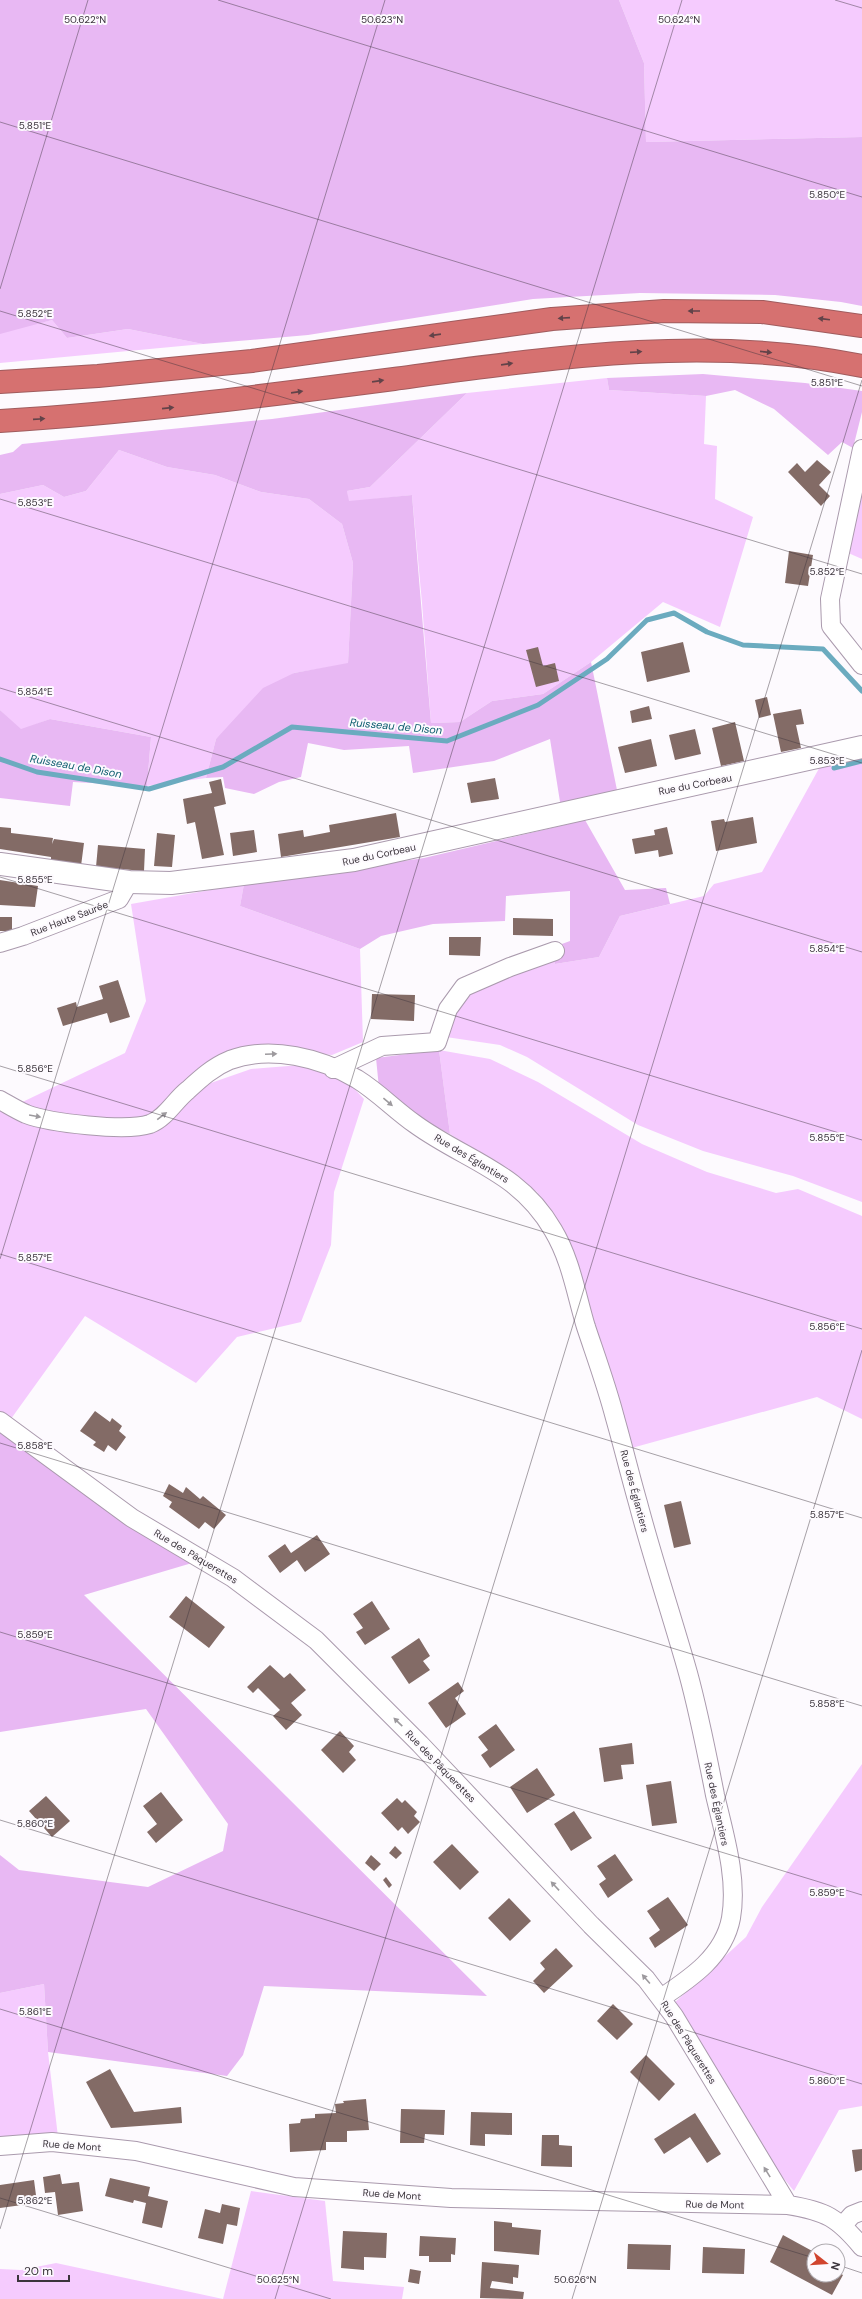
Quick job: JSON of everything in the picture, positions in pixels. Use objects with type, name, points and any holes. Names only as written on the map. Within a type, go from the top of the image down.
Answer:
[{"type":"highway","points":[[0,382],[98,376],[252,360],[552,319],[664,311],[762,312],[862,326]]},
{"type":"highway","points":[[0,421],[98,415],[252,398],[557,357],[661,350],[758,351],[828,359],[862,366]]},
{"type":"street","points":[[862,449],[830,599],[831,626],[862,665]]},
{"type":"street","name":"Rue du Corbeau","points":[[0,864],[129,882],[171,883],[354,860],[620,800],[753,773],[862,747]]},
{"type":"street","name":"Rue Haute Saurée","points":[[0,943],[23,936],[119,899],[129,882]]},
{"type":"street","points":[[333,1069],[382,1046],[437,1042],[448,1009],[464,987],[510,966],[555,951]]},
{"type":"street","name":"Rue des Églantiers","points":[[0,1100],[28,1115],[56,1120],[111,1127],[149,1124],[165,1115],[179,1097],[210,1070],[230,1060],[253,1055],[279,1054],[315,1060],[354,1078],[380,1095],[415,1125],[504,1175],[532,1199],[554,1230],[570,1266],[585,1324],[615,1415],[637,1502],[688,1674],[725,1839],[733,1885],[732,1913],[728,1935],[719,1950],[689,1978],[661,1998]]},
{"type":"street","name":"Rue des Pâquerettes","points":[[0,1421],[132,1518],[233,1578],[316,1640],[431,1755],[591,1925],[646,1979],[674,2016],[788,2205]]},
{"type":"street","name":"Rue de Mont","points":[[0,2146],[52,2142],[136,2151],[294,2187],[451,2198],[788,2205],[811,2208],[832,2217],[843,2225],[862,2247]]},
{"type":"street","points":[[843,2225],[852,2215],[862,2211]]},
{"type":"shaded area","points":[[0,0],[619,0],[644,63],[646,142],[862,137],[862,306],[841,302],[775,295],[640,293],[533,299],[308,335],[203,344],[128,329],[67,338],[52,320],[0,334]]},
{"type":"shaded area","points":[[619,0],[862,0],[862,137],[646,142],[644,63]]},
{"type":"shaded area","points":[[52,320],[67,338],[128,329],[203,344],[0,363],[0,332]]},
{"type":"shaded area","points":[[703,374],[805,383],[862,391],[862,412],[853,448],[842,442],[828,455],[774,409],[735,390],[706,396],[609,390],[607,378]]},
{"type":"shaded area","points":[[607,378],[609,390],[706,396],[704,444],[717,446],[715,499],[753,517],[720,627],[663,602],[591,662],[543,694],[492,701],[460,722],[431,723],[412,495],[348,502],[347,491],[370,487],[467,393]]},
{"type":"shaded area","points":[[467,393],[370,487],[347,491],[349,501],[412,495],[431,723],[460,722],[492,701],[543,694],[591,662],[618,795],[561,808],[550,739],[494,761],[413,773],[409,746],[344,750],[308,743],[301,777],[279,782],[254,794],[225,788],[223,777],[206,778],[216,739],[263,688],[294,673],[348,663],[353,563],[342,524],[309,499],[261,492],[215,475],[167,467],[119,450],[86,491],[64,497],[43,485],[0,494],[0,455],[13,452],[22,444],[272,419]]},
{"type":"shaded area","points":[[119,450],[167,467],[215,475],[261,492],[309,499],[342,524],[353,563],[348,664],[294,673],[216,739],[206,778],[147,786],[151,737],[50,719],[21,730],[0,710],[0,494],[43,485],[64,497],[86,491]]},
{"type":"shaded area","points":[[862,477],[862,559],[846,552]]},
{"type":"shaded area","points":[[0,710],[21,729],[50,719],[151,737],[147,786],[73,782],[70,806],[0,798]]},
{"type":"shaded area","points":[[862,755],[862,1202],[793,1176],[703,1151],[638,1125],[527,1057],[500,1045],[446,1037],[458,1001],[490,978],[554,959],[555,964],[599,957],[620,916],[704,896],[714,884],[762,872],[822,763]]},
{"type":"shaded area","points":[[585,820],[625,890],[666,888],[670,904],[620,916],[599,957],[555,964],[551,948],[570,941],[570,891],[506,896],[505,921],[433,924],[381,936],[360,949],[240,906],[244,884],[424,858]]},
{"type":"shaded area","points":[[244,884],[240,906],[360,949],[363,1042],[332,1055],[292,1051],[252,1052],[153,1118],[117,1124],[14,1106],[125,1053],[146,1001],[131,904]]},
{"type":"shaded area","points":[[439,1050],[490,1059],[538,1082],[642,1144],[707,1172],[776,1193],[798,1189],[862,1216],[862,1419],[817,1397],[628,1449],[604,1353],[574,1256],[537,1192],[450,1134]]},
{"type":"shaded area","points":[[439,1050],[450,1134],[406,1112],[379,1088],[376,1058]]},
{"type":"shaded area","points":[[301,1065],[348,1082],[364,1099],[334,1192],[331,1245],[301,1322],[237,1337],[196,1383],[85,1316],[8,1423],[0,1417],[0,1109],[13,1118],[86,1131],[141,1135],[208,1084],[251,1069]]},
{"type":"shaded area","points":[[0,1430],[192,1563],[84,1595],[487,1996],[264,1986],[243,2055],[227,2076],[48,2052],[44,1984],[0,1993],[0,1855],[19,1870],[148,1887],[223,1851],[228,1824],[146,1709],[0,1732]]},
{"type":"shaded area","points":[[862,1764],[862,2106],[839,2110],[794,2191],[751,2139],[673,2004],[746,1937],[762,1907]]},
{"type":"shaded area","points":[[44,1984],[48,2052],[58,2137],[0,2141],[0,1993]]},
{"type":"shaded area","points":[[251,2191],[325,2201],[333,2281],[404,2287],[402,2299],[223,2299]]},
{"type":"shaded area","points":[[56,2263],[223,2299],[0,2299],[0,2269],[21,2270]]},
{"type":"building","points":[[817,460],[831,472],[819,485],[830,496],[821,506],[788,472],[797,463],[805,472]]},
{"type":"building","points":[[789,551],[813,555],[808,586],[785,583]]},
{"type":"building","points":[[683,642],[690,672],[647,682],[641,652]]},
{"type":"building","points":[[538,647],[543,666],[555,663],[559,681],[536,687],[526,650]]},
{"type":"building","points":[[767,697],[771,715],[759,718],[755,700]]},
{"type":"building","points":[[649,706],[652,719],[632,723],[630,711]]},
{"type":"building","points":[[801,709],[804,724],[796,725],[801,748],[781,752],[773,714]]},
{"type":"building","points":[[735,722],[744,761],[721,766],[712,728]]},
{"type":"building","points":[[695,729],[701,754],[675,760],[669,735]]},
{"type":"building","points":[[651,739],[657,766],[625,773],[618,747]]},
{"type":"building","points":[[495,778],[499,799],[471,803],[467,783]]},
{"type":"building","points":[[221,779],[226,804],[214,807],[224,855],[202,859],[195,822],[187,824],[183,799],[212,793],[209,782]]},
{"type":"building","points":[[396,813],[400,837],[281,857],[278,834],[303,830],[304,837],[330,832],[329,825]]},
{"type":"building","points":[[753,817],[757,843],[716,851],[711,821],[724,819],[725,822]]},
{"type":"building","points":[[0,827],[11,828],[11,833],[53,838],[52,844],[54,839],[84,843],[81,866],[51,862],[51,857],[0,849]]},
{"type":"building","points":[[667,827],[673,854],[659,857],[658,850],[635,854],[632,839],[655,835],[654,830]]},
{"type":"building","points":[[254,830],[257,852],[233,856],[230,833]]},
{"type":"building","points":[[157,833],[175,835],[172,867],[154,866]]},
{"type":"building","points":[[98,845],[145,849],[144,871],[96,867]]},
{"type":"building","points":[[0,880],[38,886],[35,907],[0,905]]},
{"type":"building","points":[[0,917],[12,917],[12,931],[0,931]]},
{"type":"building","points":[[513,918],[553,919],[553,936],[513,935]]},
{"type":"building","points":[[449,937],[481,937],[480,956],[449,955]]},
{"type":"building","points":[[118,980],[130,1017],[110,1023],[107,1013],[63,1026],[57,1008],[76,1002],[77,1007],[103,999],[99,986]]},
{"type":"building","points":[[372,994],[415,995],[414,1021],[371,1019]]},
{"type":"building","points":[[95,1411],[110,1422],[112,1418],[122,1426],[119,1431],[126,1437],[116,1451],[108,1445],[104,1452],[93,1445],[96,1442],[80,1431]]},
{"type":"building","points":[[169,1484],[183,1493],[186,1487],[200,1499],[203,1496],[226,1515],[214,1529],[205,1522],[199,1529],[169,1507],[172,1502],[163,1496]]},
{"type":"building","points":[[681,1501],[691,1544],[674,1548],[664,1505]]},
{"type":"building","points":[[317,1535],[330,1554],[305,1572],[297,1560],[280,1573],[268,1556],[285,1544],[291,1553]]},
{"type":"building","points":[[186,1596],[225,1627],[209,1648],[169,1617]]},
{"type":"building","points":[[372,1601],[390,1629],[365,1645],[356,1632],[363,1628],[353,1614]]},
{"type":"building","points":[[419,1638],[430,1656],[423,1661],[430,1670],[409,1684],[391,1657]]},
{"type":"building","points":[[270,1665],[284,1678],[290,1673],[306,1690],[291,1703],[302,1715],[286,1730],[273,1716],[280,1710],[258,1688],[253,1693],[247,1687]]},
{"type":"building","points":[[458,1682],[464,1691],[455,1698],[466,1714],[446,1728],[428,1703]]},
{"type":"building","points":[[496,1724],[515,1750],[490,1768],[481,1755],[488,1750],[478,1737]]},
{"type":"building","points":[[340,1731],[354,1746],[349,1752],[356,1760],[343,1773],[321,1750]]},
{"type":"building","points":[[632,1743],[634,1764],[621,1765],[623,1779],[604,1782],[599,1748]]},
{"type":"building","points":[[537,1768],[555,1795],[527,1813],[510,1787]]},
{"type":"building","points":[[671,1781],[677,1823],[652,1826],[646,1785]]},
{"type":"building","points":[[161,1792],[183,1820],[156,1843],[147,1832],[157,1824],[143,1806]]},
{"type":"building","points":[[46,1796],[70,1821],[52,1837],[29,1811]]},
{"type":"building","points":[[397,1798],[402,1803],[405,1800],[417,1812],[414,1816],[420,1822],[408,1834],[402,1827],[398,1831],[381,1813]]},
{"type":"building","points":[[574,1811],[592,1838],[571,1851],[554,1824]]},
{"type":"building","points":[[452,1844],[479,1872],[460,1890],[433,1862]]},
{"type":"building","points":[[395,1846],[402,1853],[396,1859],[389,1853]]},
{"type":"building","points":[[615,1854],[633,1880],[608,1898],[599,1884],[606,1879],[597,1866]]},
{"type":"building","points":[[371,1855],[381,1864],[374,1871],[365,1863]]},
{"type":"building","points":[[386,1877],[392,1885],[389,1888],[383,1880]]},
{"type":"building","points":[[668,1897],[688,1925],[655,1948],[649,1938],[660,1930],[647,1911]]},
{"type":"building","points":[[509,1898],[531,1921],[510,1941],[488,1918]]},
{"type":"building","points":[[556,1948],[573,1966],[544,1993],[533,1981],[545,1969],[540,1963]]},
{"type":"building","points":[[613,2004],[633,2024],[617,2040],[597,2021]]},
{"type":"building","points":[[646,2055],[675,2084],[659,2101],[630,2072]]},
{"type":"building","points":[[110,2069],[134,2112],[181,2107],[182,2123],[111,2128],[86,2082]]},
{"type":"building","points":[[366,2099],[369,2130],[347,2131],[347,2142],[326,2142],[326,2150],[290,2152],[289,2124],[300,2123],[301,2119],[315,2118],[315,2114],[336,2113],[335,2104],[344,2103],[343,2101]]},
{"type":"building","points":[[401,2109],[445,2110],[444,2135],[425,2134],[424,2143],[400,2143]]},
{"type":"building","points":[[471,2112],[512,2113],[512,2135],[485,2134],[485,2146],[470,2145]]},
{"type":"building","points":[[695,2113],[721,2154],[707,2163],[690,2137],[664,2154],[654,2139]]},
{"type":"building","points":[[542,2135],[559,2135],[559,2145],[572,2146],[572,2167],[541,2166]]},
{"type":"building","points":[[862,2149],[862,2170],[855,2172],[852,2150]]},
{"type":"building","points":[[60,2174],[62,2184],[79,2182],[83,2211],[58,2215],[55,2192],[45,2193],[43,2177]]},
{"type":"building","points":[[110,2178],[150,2187],[148,2196],[168,2201],[162,2228],[142,2223],[146,2203],[134,2200],[133,2203],[105,2196]]},
{"type":"building","points":[[34,2180],[37,2203],[0,2208],[0,2185]]},
{"type":"building","points":[[222,2204],[240,2208],[237,2226],[227,2224],[223,2244],[198,2238],[205,2209],[220,2213]]},
{"type":"building","points":[[494,2221],[512,2223],[512,2227],[541,2230],[539,2255],[494,2251]]},
{"type":"building","points":[[343,2231],[387,2233],[386,2258],[364,2257],[364,2270],[341,2268]]},
{"type":"building","points":[[783,2235],[806,2248],[806,2281],[770,2262]]},
{"type":"building","points":[[420,2236],[456,2238],[455,2255],[451,2254],[451,2262],[429,2262],[429,2256],[419,2256]]},
{"type":"building","points":[[628,2244],[671,2245],[670,2270],[627,2269]]},
{"type":"building","points":[[703,2247],[745,2249],[744,2274],[702,2273]]},
{"type":"building","points":[[482,2262],[519,2265],[518,2278],[513,2277],[513,2284],[492,2281],[490,2288],[524,2292],[523,2299],[480,2298]]},
{"type":"building","points":[[410,2269],[421,2271],[419,2284],[408,2282]]},
{"type":"building","points":[[809,2283],[839,2283],[832,2295]]},
{"type":"waterway","name":"Ruisseau de Dison","points":[[0,759],[37,772],[149,789],[223,767],[292,727],[447,741],[538,705],[607,659],[647,620],[674,613],[707,632],[743,645],[823,649],[862,691]]},
{"type":"waterway","points":[[834,768],[862,761]]}]
